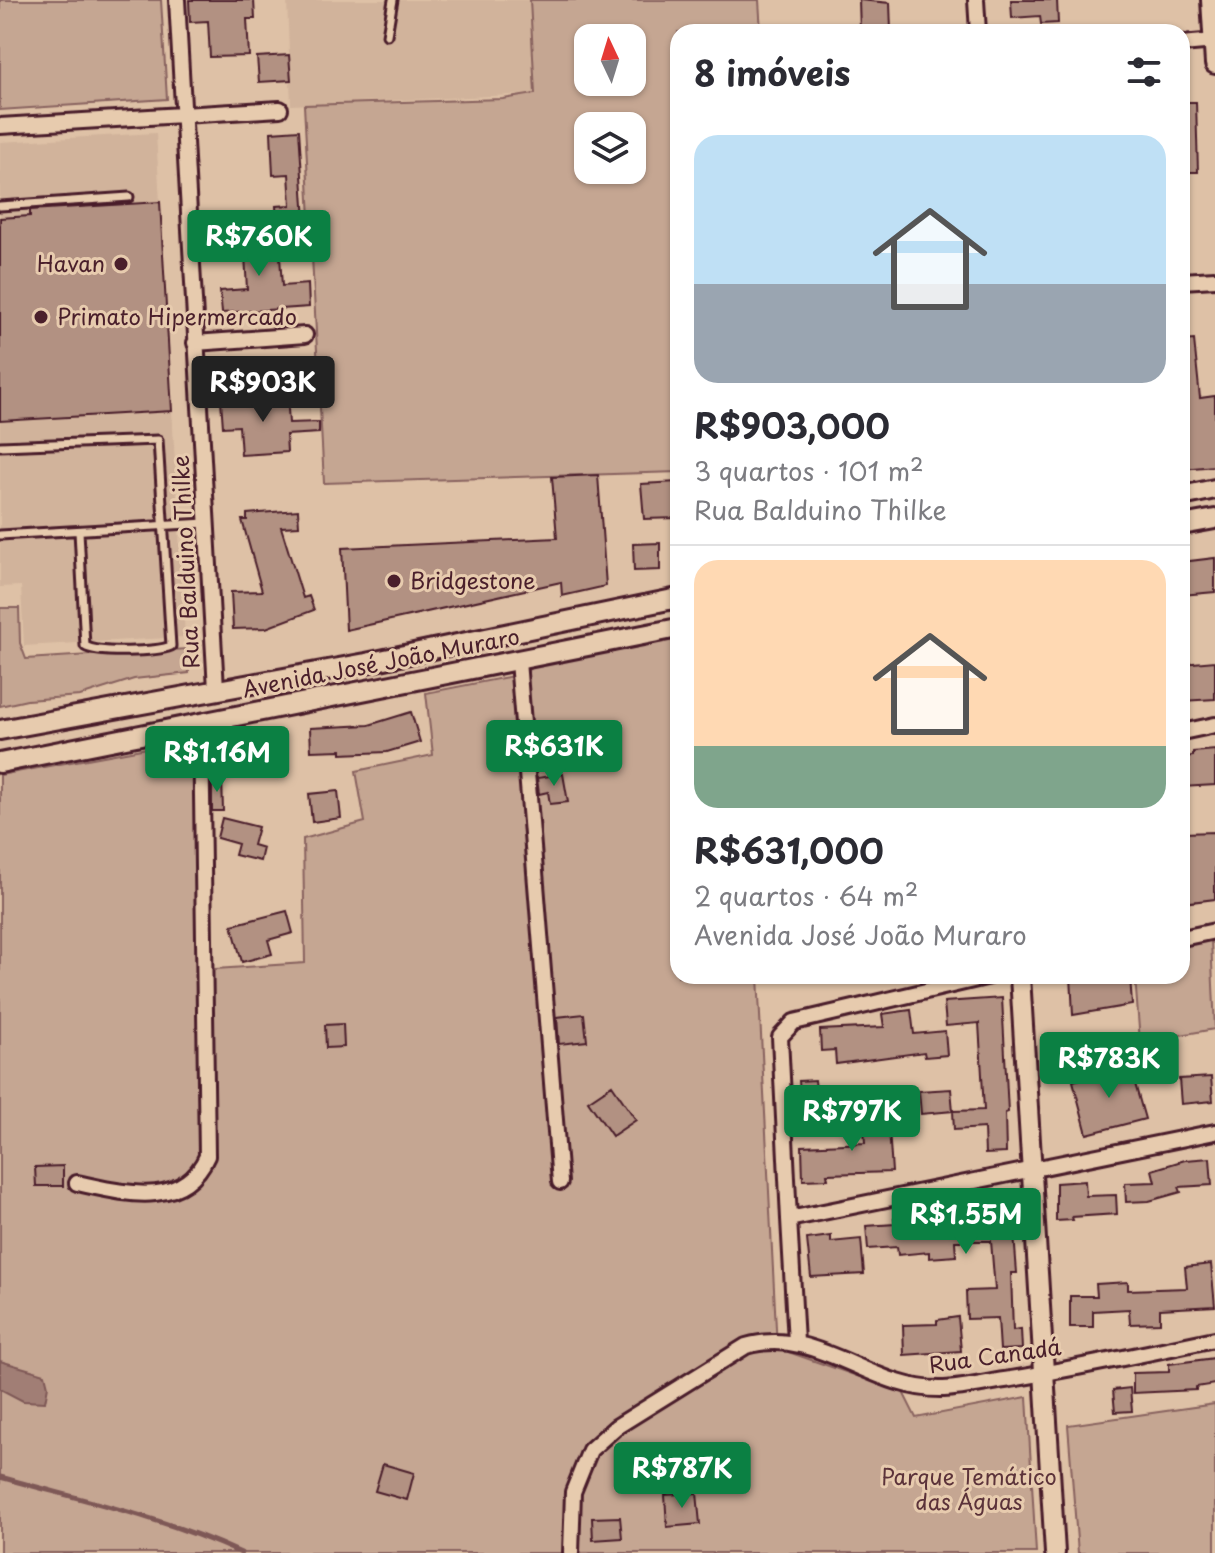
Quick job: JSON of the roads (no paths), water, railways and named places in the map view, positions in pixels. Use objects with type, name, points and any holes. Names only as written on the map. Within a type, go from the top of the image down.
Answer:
[{"type":"main road","points":[[1211,0],[1215,64]]},
{"type":"main road","points":[[1190,494],[1215,489]]},
{"type":"main road","points":[[1190,524],[1215,519]]},
{"type":"main road","name":"Avenida José João Muraro","points":[[0,730],[272,680],[670,600]]},
{"type":"main road","name":"Avenida José João Muraro","points":[[0,763],[670,630]]},
{"type":"main road","points":[[221,720],[277,702],[282,685],[272,680]]},
{"type":"main road","points":[[134,737],[118,721],[124,712],[175,698]]},
{"type":"main road","points":[[1020,984],[1055,1553]]},
{"type":"street","name":"Rua Balduino Thilke","points":[[177,0],[216,689]]},
{"type":"street","points":[[976,0],[978,24]]},
{"type":"street","points":[[1190,43],[1214,41]]},
{"type":"street","points":[[0,126],[280,109]]},
{"type":"street","points":[[1190,281],[1215,279]]},
{"type":"street","points":[[195,343],[305,335]]},
{"type":"street","points":[[518,661],[525,791],[560,1182]]},
{"type":"street","points":[[77,1183],[127,1193],[179,1189],[198,1176],[207,1156],[201,723]]},
{"type":"street","points":[[1190,730],[1215,725]]},
{"type":"street","points":[[1190,936],[1215,931]]},
{"type":"street","points":[[796,1342],[780,1037],[794,1022],[956,984]]},
{"type":"street","points":[[789,1219],[1215,1132]]},
{"type":"street","name":"Rua Canadá","points":[[571,1553],[573,1492],[590,1450],[616,1427],[746,1346],[763,1341],[796,1342],[886,1380],[911,1387],[945,1389],[1046,1373],[1215,1339]]},
{"type":"lane","points":[[387,35],[393,0]]},
{"type":"lane","points":[[0,206],[129,197]]},
{"type":"lane","points":[[0,446],[155,438],[160,444],[173,643],[166,649],[91,650],[85,646],[79,531]]},
{"type":"lane","points":[[0,535],[206,523]]},
{"type":"waterway","points":[[0,1477],[152,1519],[241,1553]]},
{"type":"place","name":"Havan","points":[[121,264]]},
{"type":"place","name":"Primato Hipermercado","points":[[41,317]]},
{"type":"place","name":"Bridgestone","points":[[394,581]]},
{"type":"park label","name":"Parque Temático das Águas","points":[[969,1490]]}]
